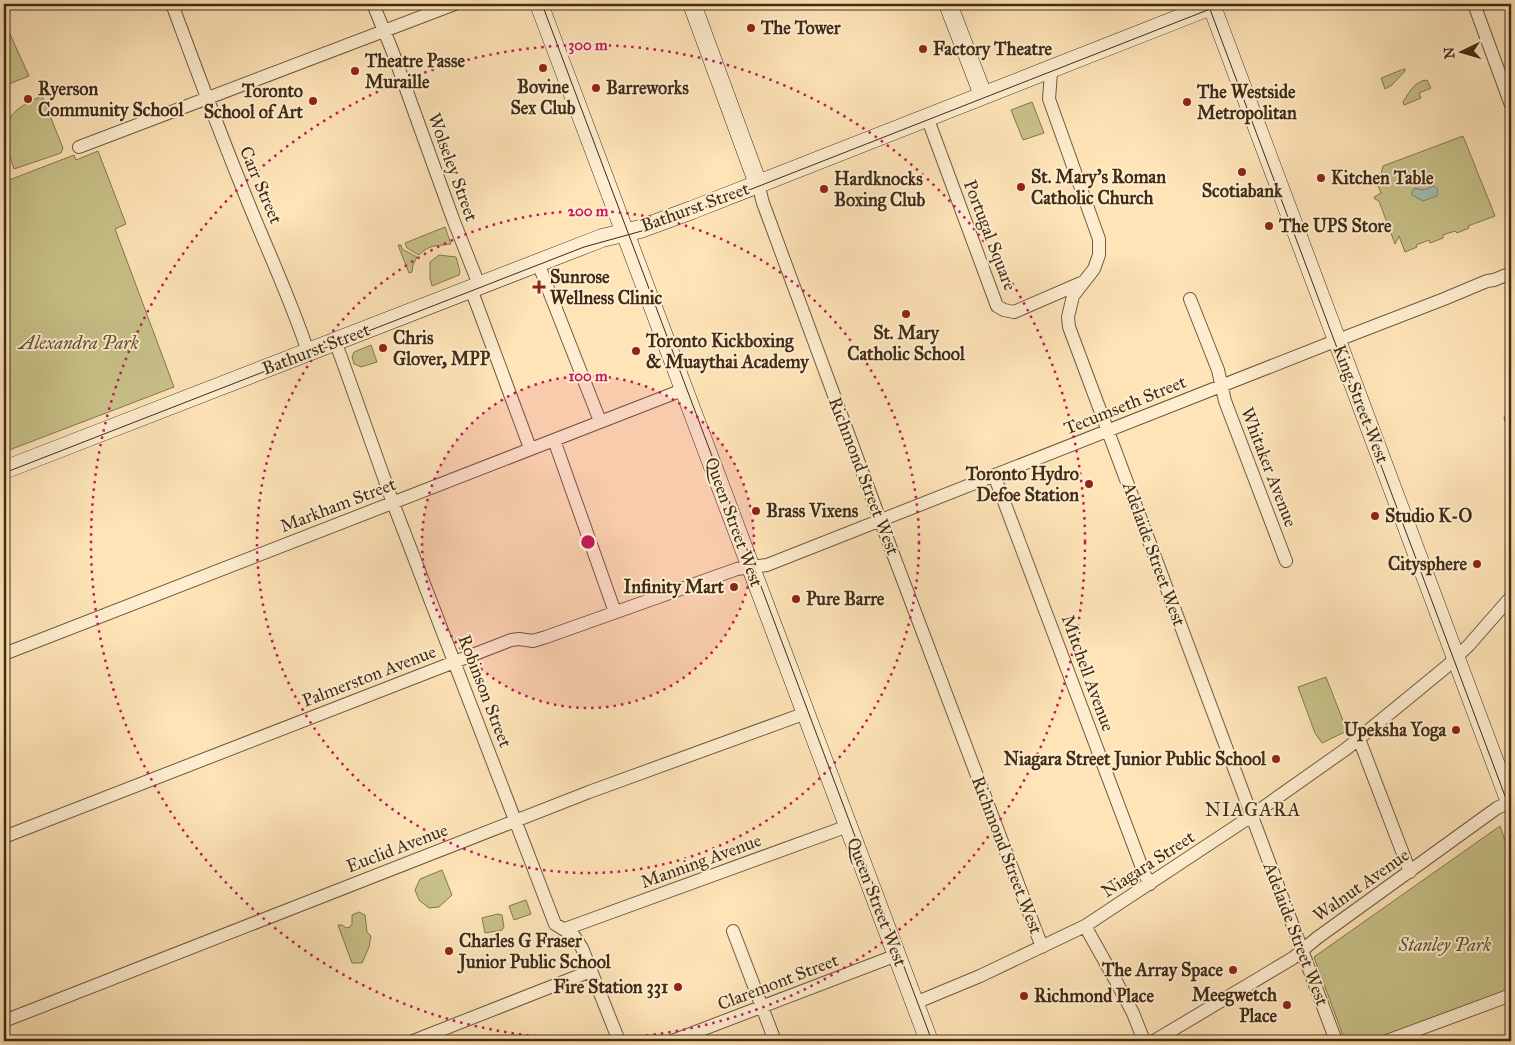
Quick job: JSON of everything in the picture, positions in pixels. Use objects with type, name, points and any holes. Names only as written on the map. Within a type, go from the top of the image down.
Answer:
[{"type":"main road","name":"Queen Street West","points":[[539,4],[929,1041]]},
{"type":"main road","name":"Richmond Street West","points":[[692,4],[758,184]]},
{"type":"main road","points":[[948,4],[983,96]]},
{"type":"main road","name":"Bathurst Street","points":[[4,470],[602,238],[648,226],[758,184],[1213,4]]},
{"type":"main road","name":"King Street West","points":[[1213,4],[1456,657],[1506,776],[1511,804]]},
{"type":"street","name":"Carr Street","points":[[172,4],[240,184],[264,236],[308,352]]},
{"type":"street","name":"Wolseley Street","points":[[373,4],[392,50],[453,219],[530,448]]},
{"type":"street","points":[[78,148],[455,4]]},
{"type":"street","points":[[1474,4],[1511,105]]},
{"type":"street","name":"Adelaide Street West","points":[[1053,68],[1049,99],[1099,239],[1099,255],[1094,269],[1073,296],[1068,317],[1069,327],[1336,1041]]},
{"type":"street","name":"Portugal Square","points":[[927,117],[998,306],[1004,310],[1014,312],[1084,282]]},
{"type":"street","name":"Richmond Street West","points":[[758,184],[763,203],[880,520],[1042,947]]},
{"type":"street","points":[[538,263],[600,421]]},
{"type":"street","name":"Tecumseth Street","points":[[751,567],[767,565],[1511,273]]},
{"type":"street","name":"Whitaker Avenue","points":[[1190,298],[1218,370],[1221,386],[1286,561]]},
{"type":"street","name":"Robinson Street","points":[[334,342],[555,924],[574,936],[582,948],[619,1041]]},
{"type":"street","name":"Markham Street","points":[[4,654],[685,389]]},
{"type":"street","points":[[554,440],[615,612]]},
{"type":"street","name":"Mitchell Avenue","points":[[994,475],[1144,873],[1150,884]]},
{"type":"street","name":"Palmerston Avenue","points":[[4,836],[511,640],[533,641],[737,569],[751,567]]},
{"type":"street","name":"Niagara Street","points":[[915,1003],[1085,926],[1252,816],[1359,739],[1446,668],[1511,597]]},
{"type":"street","name":"Euclid Avenue","points":[[4,1021],[589,792],[806,713]]},
{"type":"street","points":[[1359,739],[1410,872]]},
{"type":"street","name":"Walnut Avenue","points":[[1154,1041],[1293,958],[1349,914],[1497,808],[1511,804]]},
{"type":"street","name":"Manning Avenue","points":[[565,929],[848,826]]},
{"type":"street","points":[[1085,926],[1117,983],[1144,1041]]},
{"type":"street","points":[[733,931],[775,1041]]},
{"type":"street","name":"Claremont Street","points":[[672,1041],[897,955]]},
{"type":"street","points":[[412,1041],[590,971]]},
{"type":"street","points":[[1387,1041],[1511,994]]},
{"type":"green space","points":[[4,30],[9,32],[29,76],[4,86]]},
{"type":"green space","points":[[1405,69],[1392,85],[1385,89],[1381,78]]},
{"type":"green space","points":[[1427,80],[1431,88],[1419,93],[1421,98],[1404,105],[1403,102],[1412,88]]},
{"type":"green space","points":[[42,96],[63,148],[61,153],[14,169],[7,143],[7,124],[11,116],[18,109]]},
{"type":"green space","points":[[1032,102],[1044,133],[1023,140],[1011,110]]},
{"type":"green space","points":[[1463,136],[1495,216],[1468,226],[1469,228],[1457,233],[1455,231],[1443,235],[1443,238],[1430,243],[1429,240],[1416,245],[1417,247],[1405,252],[1399,236],[1395,244],[1379,201],[1374,197],[1381,193],[1378,186],[1383,166]]},
{"type":"green space","name":"Alexandra Park","points":[[98,151],[126,224],[115,229],[174,387],[4,452],[4,182],[74,155],[76,160]]},
{"type":"green space","points":[[445,227],[451,244],[430,247],[419,255],[407,248],[405,243]]},
{"type":"green space","points":[[398,245],[401,245],[402,249],[417,257],[412,272],[409,273]]},
{"type":"green space","points":[[439,255],[456,257],[460,272],[459,275],[432,286],[430,262]]},
{"type":"green space","points":[[371,345],[377,362],[361,367],[354,364],[352,357],[354,352]]},
{"type":"green space","points":[[1511,411],[1511,439],[1504,418],[1506,413]]},
{"type":"green space","points":[[1326,677],[1347,731],[1322,743],[1315,733],[1298,687]]},
{"type":"green space","name":"Stanley Park","points":[[1500,826],[1511,858],[1511,990],[1376,1041],[1345,1041],[1314,957]]},
{"type":"green space","points":[[442,870],[452,895],[439,907],[429,908],[419,900],[415,890],[420,879]]},
{"type":"green space","points":[[526,900],[531,914],[514,920],[509,906]]},
{"type":"green space","points":[[359,912],[365,915],[367,932],[371,936],[369,947],[362,963],[352,963],[338,925],[346,928],[350,927],[352,915]]},
{"type":"green space","points":[[498,914],[502,915],[504,927],[502,930],[485,933],[482,918]]},
{"type":"water","points":[[1434,186],[1438,189],[1437,196],[1423,201],[1412,195],[1415,188],[1423,190]]},
{"type":"tram line","points":[[542,4],[932,1041]]},
{"type":"tram line","points":[[1208,4],[1511,812]]},
{"type":"tram line","points":[[4,473],[584,247],[649,229],[1223,4]]},
{"type":"place","name":"The Tower","points":[[751,28]]},
{"type":"place","name":"Factory Theatre","points":[[923,49]]},
{"type":"place","name":"Bovine Sex Club","points":[[543,68]]},
{"type":"place","name":"Theatre Passe Muraille","points":[[355,71]]},
{"type":"place","name":"Barreworks","points":[[596,88]]},
{"type":"place","name":"Ryerson Community School","points":[[28,99]]},
{"type":"place","name":"Toronto School of Art","points":[[313,101]]},
{"type":"place","name":"The Westside Metropolitan","points":[[1187,102]]},
{"type":"place","name":"Scotiabank","points":[[1242,172]]},
{"type":"place","name":"Kitchen Table","points":[[1321,178]]},
{"type":"place","name":"St. Mary's Roman Catholic Church","points":[[1021,187]]},
{"type":"place","name":"Hardknocks Boxing Club","points":[[824,189]]},
{"type":"place","name":"The UPS Store","points":[[1269,226]]},
{"type":"place","name":"Sunrose Wellness Clinic","points":[[539,287]]},
{"type":"place","name":"St. Mary Catholic School","points":[[906,314]]},
{"type":"place","name":"Chris Glover, MPP","points":[[383,348]]},
{"type":"place","name":"Toronto Kickboxing & Muaythai Academy","points":[[636,351]]},
{"type":"place","name":"Toronto Hydro Defoe Station","points":[[1089,484]]},
{"type":"place","name":"Brass Vixens","points":[[756,511]]},
{"type":"place","name":"Studio K-O","points":[[1375,516]]},
{"type":"place","name":"Citysphere","points":[[1477,564]]},
{"type":"place","name":"Infinity Mart","points":[[734,587]]},
{"type":"place","name":"Pure Barre","points":[[796,599]]},
{"type":"place","name":"Upeksha Yoga","points":[[1456,730]]},
{"type":"place","name":"Niagara Street Junior Public School","points":[[1276,759]]},
{"type":"place","name":"Charles G Fraser Junior Public School","points":[[449,951]]},
{"type":"place","name":"The Array Space","points":[[1233,970]]},
{"type":"place","name":"Fire Station 331","points":[[678,987]]},
{"type":"place","name":"Richmond Place","points":[[1024,996]]},
{"type":"place","name":"Meegwetch Place","points":[[1287,1005]]},
{"type":"district","name":"NIAGARA","points":[[1253,809]]}]
